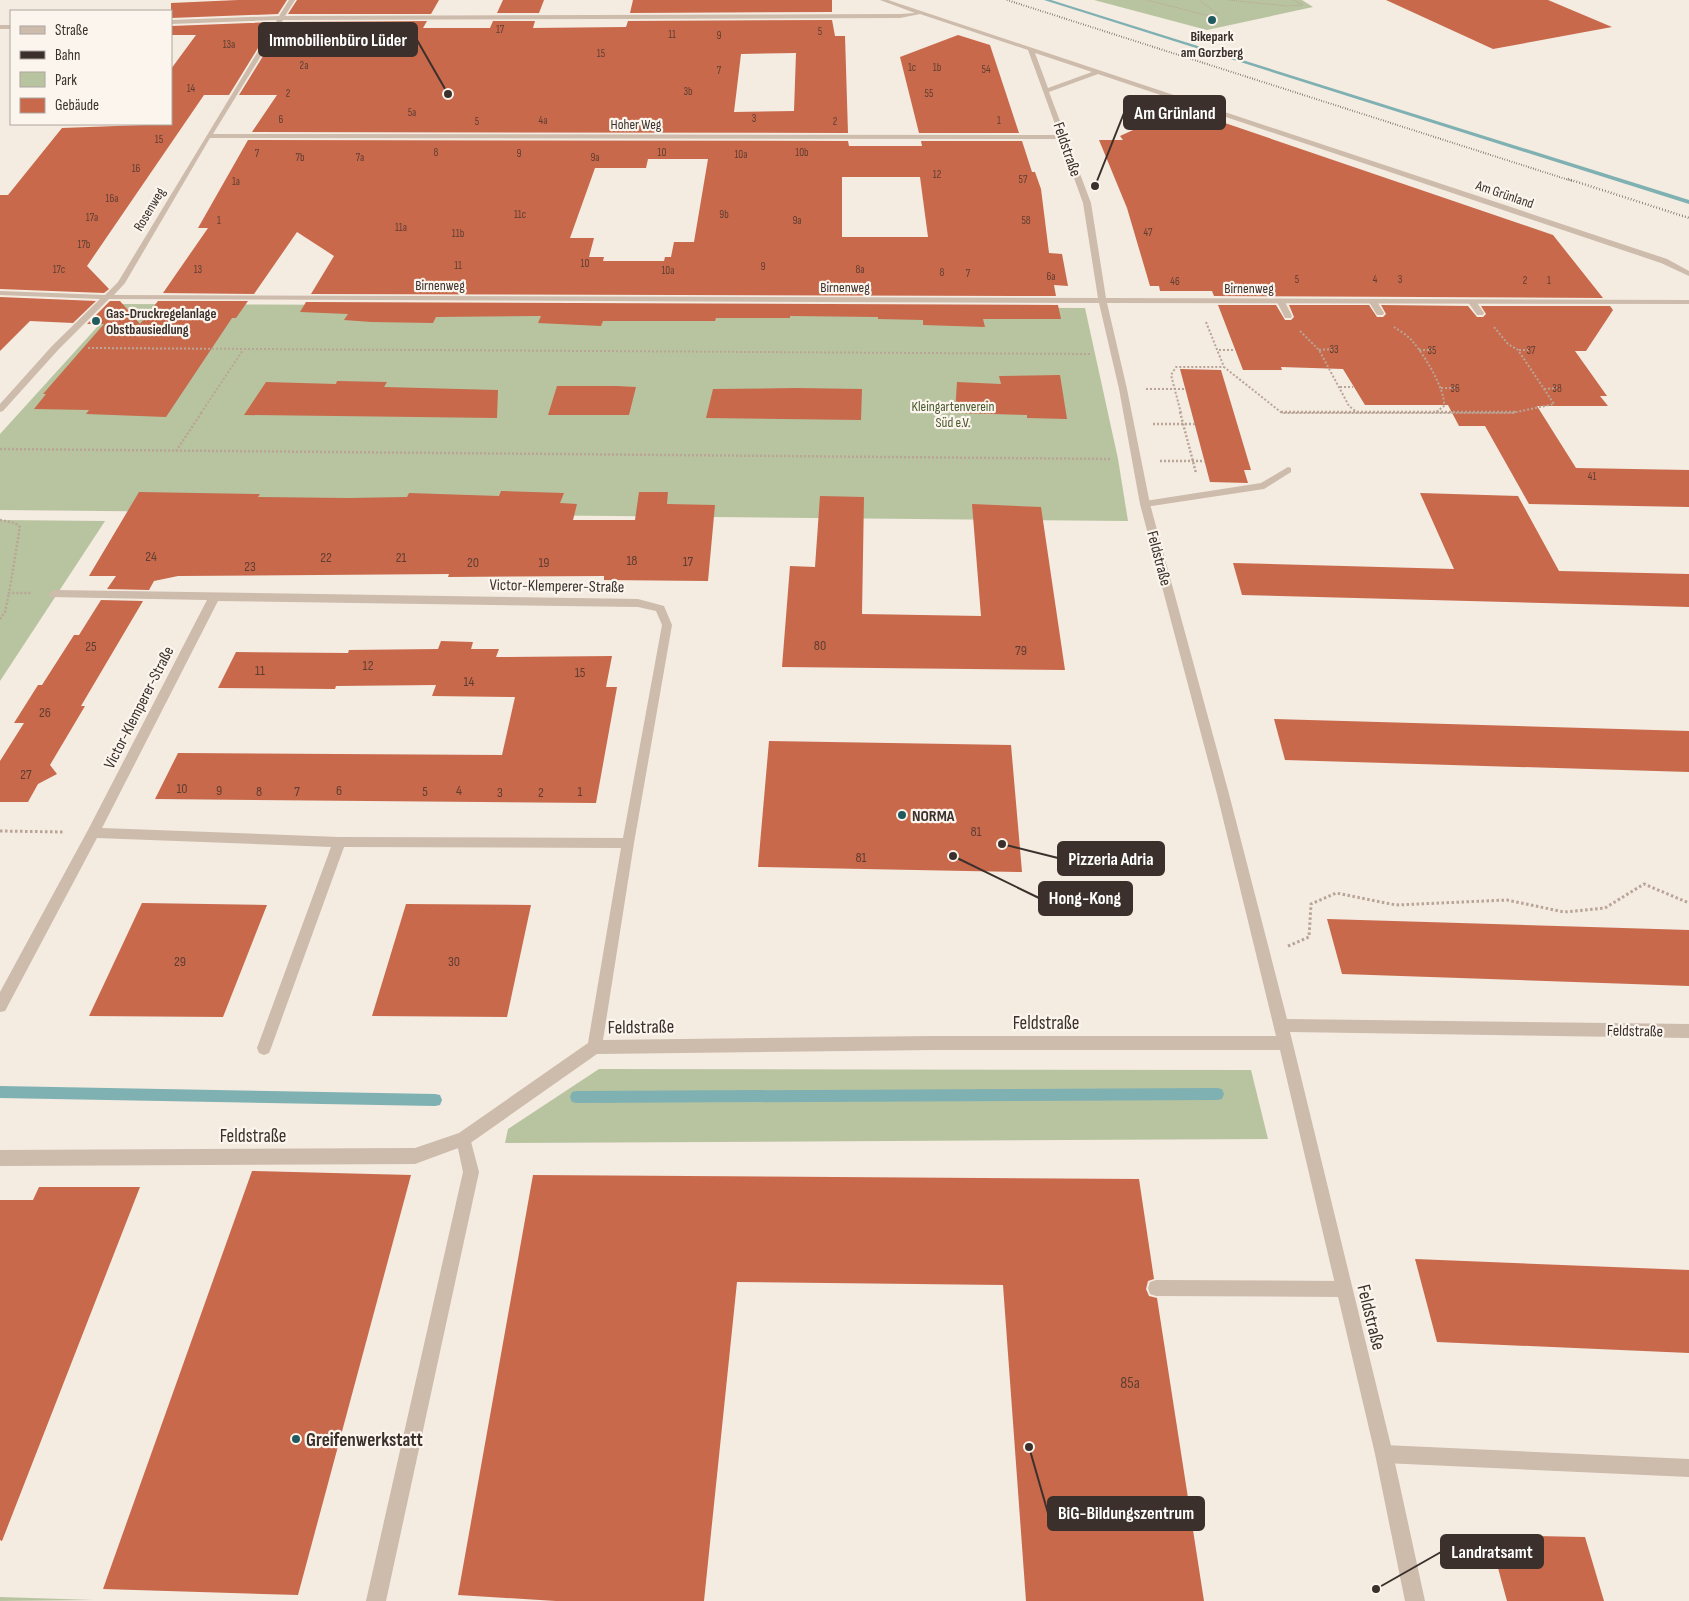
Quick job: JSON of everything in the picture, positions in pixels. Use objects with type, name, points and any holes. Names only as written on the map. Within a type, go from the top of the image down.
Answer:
[{"type":"street","name":"Rosenweg","points":[[0,409],[55,348],[121,283],[208,136],[292,0]]},
{"type":"street","name":"Am Grünland","points":[[883,0],[1664,261],[1689,274]]},
{"type":"street","points":[[172,22],[282,18],[900,16],[922,13]]},
{"type":"street","name":"Feldstraße","points":[[1030,48],[1087,203],[1103,302],[1123,388],[1145,504],[1281,1025],[1384,1454],[1415,1601]]},
{"type":"street","points":[[1047,91],[1099,71]]},
{"type":"street","name":"Hoher Weg","points":[[208,136],[1063,136]]},
{"type":"street","name":"Birnenweg","points":[[0,293],[106,297],[1103,302],[1689,302]]},
{"type":"street","points":[[1281,302],[1288,316]]},
{"type":"street","points":[[1373,302],[1380,313]]},
{"type":"street","points":[[1472,302],[1480,313]]},
{"type":"street","points":[[1145,504],[1264,486],[1288,470]]},
{"type":"street","name":"Victor-Klemperer-Straße","points":[[54,594],[638,604],[660,609],[667,625],[628,843],[595,1048]]},
{"type":"street","name":"Victor-Klemperer-Straße","points":[[0,1006],[93,833],[214,597]]},
{"type":"street","points":[[93,833],[339,842],[628,843]]},
{"type":"street","points":[[264,1048],[339,842]]},
{"type":"street","name":"Feldstraße","points":[[1281,1025],[1689,1031]]},
{"type":"street","name":"Feldstraße","points":[[0,1158],[414,1156],[464,1140],[595,1048],[932,1043],[1285,1043]]},
{"type":"street","points":[[376,1601],[471,1172],[464,1140]]},
{"type":"street","points":[[1156,1288],[1344,1289]]},
{"type":"street","points":[[1384,1454],[1689,1468]]},
{"type":"path","points":[[1147,0],[1205,15],[1218,14],[1198,0]]},
{"type":"path","points":[[1228,0],[1287,6],[1302,5],[1293,0]]},
{"type":"path","points":[[1205,320],[1220,350],[1224,368]]},
{"type":"path","points":[[1203,495],[1173,389],[1171,375],[1176,367],[1224,368],[1282,413],[1512,413],[1554,404],[1518,350],[1508,344],[1495,328],[1487,323]]},
{"type":"path","points":[[1393,326],[1413,341],[1446,398],[1444,406],[1434,414]]},
{"type":"path","points":[[1299,330],[1319,350],[1350,406],[1359,414]]},
{"type":"path","points":[[55,348],[1115,354]]},
{"type":"path","points":[[176,451],[244,349]]},
{"type":"path","points":[[1319,350],[1334,349]]},
{"type":"path","points":[[1220,350],[1235,350]]},
{"type":"path","points":[[1419,350],[1432,350]]},
{"type":"path","points":[[1518,350],[1531,350]]},
{"type":"path","points":[[1340,387],[1353,387]]},
{"type":"path","points":[[1123,388],[1186,389]]},
{"type":"path","points":[[1441,388],[1455,388]]},
{"type":"path","points":[[1544,389],[1557,388]]},
{"type":"path","points":[[1130,424],[1195,424]]},
{"type":"path","points":[[0,449],[1205,461]]},
{"type":"path","points":[[0,520],[15,523],[20,527],[5,612],[0,619]]},
{"type":"path","points":[[9,593],[54,594]]},
{"type":"path","points":[[0,831],[93,833]]},
{"type":"path","points":[[1261,946],[1288,946],[1309,937],[1311,904],[1336,893],[1396,904],[1507,900],[1564,912],[1605,908],[1644,884],[1689,904]]},
{"type":"green space","name":"Bikepark am Gorzberg","points":[[1094,0],[1302,0],[1313,7],[1207,30]]},
{"type":"green space","name":"Kleingartenverein Süd e.V.","points":[[118,304],[1085,308],[1118,459],[1128,521],[0,510],[0,434]]},
{"type":"green space","points":[[0,520],[105,521],[0,681]]},
{"type":"green space","points":[[599,1069],[1251,1070],[1268,1139],[505,1143],[508,1129]]},
{"type":"green space","points":[[0,1597],[94,1600],[0,1601]]},
{"type":"building","points":[[287,0],[278,14],[172,18],[171,3]]},
{"type":"building","points":[[297,0],[439,0],[431,14],[288,14]]},
{"type":"building","points":[[503,0],[544,0],[539,13],[497,13]]},
{"type":"building","points":[[633,0],[832,0],[832,12],[630,13]]},
{"type":"building","points":[[1386,0],[1548,0],[1612,27],[1493,49]]},
{"type":"building","points":[[832,20],[835,36],[845,36],[848,133],[252,132],[277,95],[239,95],[284,22],[427,21],[423,28],[490,28],[493,21],[535,21],[533,28],[626,27],[628,21]],"holes":[[[796,53],[794,111],[734,112],[741,54]]]},
{"type":"building","points":[[274,22],[229,95],[204,95],[87,266],[109,289],[104,293],[0,289],[0,195],[8,195],[62,128],[172,125],[172,68],[196,35],[172,35],[172,26]]},
{"type":"building","points":[[958,35],[990,45],[1019,133],[919,133],[900,57]]},
{"type":"building","points":[[1181,108],[1553,235],[1603,298],[1214,296],[1212,291],[1160,291],[1159,286],[1150,286],[1127,208],[1099,140],[1123,140],[1120,136]]},
{"type":"building","points":[[248,140],[848,141],[849,146],[922,146],[921,141],[1022,141],[1032,172],[1035,172],[1041,189],[1049,253],[1062,254],[1068,286],[1054,285],[1056,296],[311,294],[334,256],[297,232],[254,294],[163,293],[208,228],[198,228]],"holes":[[[648,159],[708,159],[694,242],[674,242],[671,257],[665,257],[664,261],[603,261],[604,257],[589,257],[594,238],[570,238],[595,168],[646,168]],[[842,177],[920,177],[928,237],[842,237]]]},
{"type":"building","points":[[0,297],[96,301],[73,323],[30,321],[0,351]]},
{"type":"building","points":[[110,301],[120,301],[140,324],[158,301],[248,301],[236,318],[232,318],[166,417],[86,414],[89,410],[34,409],[46,394],[43,394],[104,324],[87,324]]},
{"type":"building","points":[[306,302],[1058,305],[1061,319],[983,319],[985,327],[923,325],[923,320],[878,319],[878,317],[790,316],[790,318],[716,318],[715,321],[603,321],[601,326],[538,323],[541,316],[436,317],[433,323],[371,322],[344,320],[348,314],[300,312]]},
{"type":"building","points":[[1218,305],[1276,305],[1285,320],[1291,320],[1294,317],[1289,305],[1369,305],[1377,317],[1383,317],[1386,314],[1381,305],[1468,306],[1477,317],[1483,317],[1486,314],[1481,306],[1610,306],[1613,310],[1586,351],[1575,351],[1607,396],[1600,396],[1608,406],[1537,406],[1576,468],[1689,470],[1689,507],[1529,504],[1485,426],[1459,426],[1448,405],[1365,405],[1343,369],[1281,367],[1282,370],[1243,370]]},
{"type":"building","points":[[1180,369],[1221,370],[1251,470],[1244,470],[1248,483],[1210,482]]},
{"type":"building","points":[[1060,375],[1067,419],[1027,418],[1027,415],[955,413],[957,382],[1001,384],[999,376]]},
{"type":"building","points":[[337,381],[387,382],[384,387],[498,390],[497,418],[244,415],[266,382],[336,384]]},
{"type":"building","points":[[557,386],[636,387],[629,415],[548,415]]},
{"type":"building","points":[[713,389],[862,389],[861,420],[706,418]]},
{"type":"building","points":[[501,491],[564,493],[560,503],[577,504],[573,520],[635,520],[639,492],[668,492],[667,504],[715,505],[708,581],[604,580],[604,576],[448,577],[449,574],[178,576],[154,581],[149,590],[107,589],[116,576],[89,576],[139,492],[260,494],[258,497],[348,498],[407,497],[409,493],[499,496]]},
{"type":"building","points":[[1420,493],[1518,496],[1559,571],[1689,574],[1689,607],[1242,595],[1233,563],[1454,569]]},
{"type":"building","points":[[820,496],[864,497],[862,614],[981,616],[972,504],[1041,507],[1065,670],[782,667],[790,566],[815,567]]},
{"type":"building","points":[[101,600],[143,601],[81,706],[85,706],[50,765],[57,774],[38,784],[28,802],[0,802],[0,761],[24,723],[14,723],[38,685],[42,685],[74,635],[79,635]]},
{"type":"building","points":[[441,641],[473,642],[471,649],[499,649],[496,657],[612,656],[606,687],[617,687],[596,803],[155,799],[178,753],[502,755],[515,697],[432,696],[436,685],[336,686],[335,689],[218,688],[236,652],[348,653],[349,650],[438,649]]},
{"type":"building","points":[[1274,719],[1689,731],[1689,772],[1285,760]]},
{"type":"building","points":[[769,741],[1011,745],[1022,872],[758,867]]},
{"type":"building","points":[[142,903],[267,905],[223,1017],[89,1016]]},
{"type":"building","points":[[406,904],[531,905],[507,1017],[372,1016]]},
{"type":"building","points":[[1327,919],[1689,930],[1689,986],[1342,974]]},
{"type":"building","points":[[252,1171],[411,1175],[298,1595],[103,1589]]},
{"type":"building","points":[[533,1175],[1139,1179],[1154,1279],[1148,1281],[1146,1289],[1149,1296],[1157,1298],[1204,1601],[1026,1601],[1003,1285],[737,1282],[704,1601],[556,1601],[458,1595]]},
{"type":"building","points":[[39,1187],[140,1187],[2,1541],[0,1540],[0,1200],[33,1200]]},
{"type":"building","points":[[1415,1259],[1689,1270],[1689,1353],[1437,1342]]},
{"type":"building","points":[[1489,1535],[1585,1537],[1604,1601],[1507,1601]]},
{"type":"waterway","points":[[1046,0],[1689,202]]},
{"type":"waterway","points":[[0,1092],[435,1100]]},
{"type":"waterway","points":[[577,1097],[1217,1094]]},
{"type":"railway","points":[[1007,0],[1572,181]]},
{"type":"railway","points":[[1568,179],[1689,218]]},
{"type":"place","name":"Bikepark am Gorzberg","points":[[1212,20]]},
{"type":"place","name":"Immobilienbüro Lüder","points":[[448,94]]},
{"type":"place","name":"Am Grünland","points":[[1095,186]]},
{"type":"place","name":"Gas-Druckregelanlage Obstbausiedlung","points":[[96,321]]},
{"type":"place","name":"NORMA","points":[[902,815]]},
{"type":"place","name":"Pizzeria Adria","points":[[1002,844]]},
{"type":"place","name":"Hong-Kong","points":[[953,856]]},
{"type":"place","name":"Greifenwerkstatt","points":[[296,1439]]},
{"type":"place","name":"BiG-Bildungszentrum","points":[[1029,1447]]},
{"type":"place","name":"Landratsamt","points":[[1376,1589]]}]
